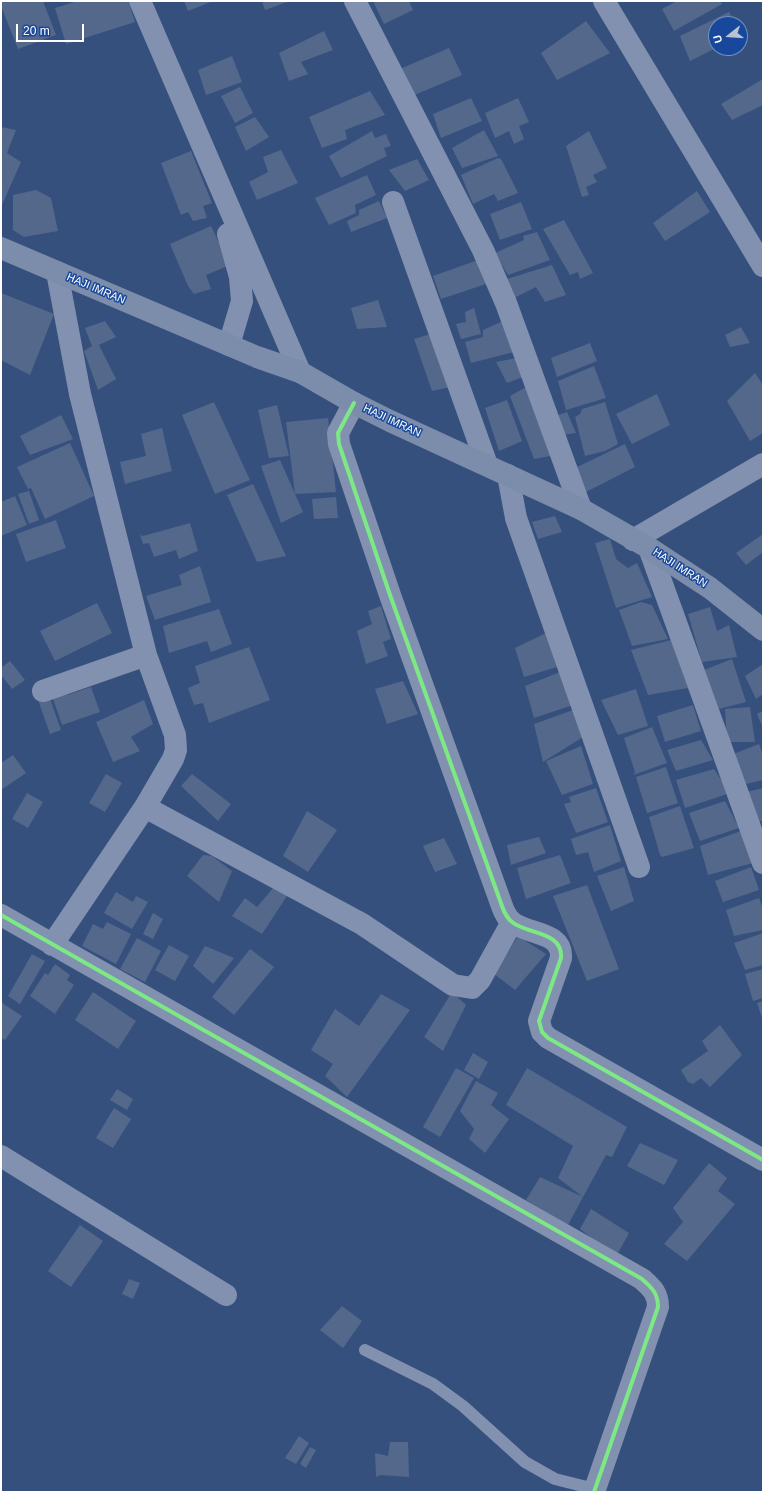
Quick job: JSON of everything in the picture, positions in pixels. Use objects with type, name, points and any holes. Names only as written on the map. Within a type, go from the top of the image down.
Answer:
[{"type":"street","points":[[140,1],[300,372]]},
{"type":"street","points":[[355,1],[483,250],[506,303],[581,508]]},
{"type":"street","points":[[604,1],[763,266]]},
{"type":"street","points":[[393,202],[487,465]]},
{"type":"street","points":[[225,223],[240,277],[242,301],[229,345]]},
{"type":"street","name":"HAJI IMRAN","points":[[1,248],[229,345],[300,372],[354,403],[581,508],[710,588],[763,630]]},
{"type":"street","points":[[52,945],[146,807],[173,759],[176,750],[175,736],[146,655],[80,394],[57,272]]},
{"type":"street","points":[[354,403],[338,433],[340,444],[390,595],[499,899],[506,915],[512,922],[552,939],[559,946],[561,952],[561,958],[539,1021],[542,1032],[548,1038],[763,1160]]},
{"type":"street","points":[[763,464],[641,544],[763,863]]},
{"type":"street","points":[[508,475],[516,518],[638,867]]},
{"type":"street","points":[[43,691],[146,655]]},
{"type":"street","points":[[146,807],[362,924],[453,985],[472,988],[480,980],[512,922]]},
{"type":"street","points":[[1,915],[642,1279],[654,1290],[658,1298],[658,1307],[595,1490]]},
{"type":"street","points":[[1,1156],[226,1295]]},
{"type":"lane","points":[[365,1350],[432,1384],[463,1406],[525,1462],[555,1479],[595,1490]]},
{"type":"building","points":[[1,1],[43,1],[56,35],[18,49],[1,6]]},
{"type":"building","points":[[78,1],[128,1],[135,22],[66,44],[55,8]]},
{"type":"building","points":[[184,1],[213,1],[188,11]]},
{"type":"building","points":[[262,1],[290,1],[265,10]]},
{"type":"building","points":[[373,1],[409,1],[413,10],[384,24]]},
{"type":"building","points":[[677,1],[720,1],[722,4],[674,31],[662,9]]},
{"type":"building","points":[[729,12],[731,16],[721,16]]},
{"type":"building","points":[[586,21],[610,53],[557,80],[541,53]]},
{"type":"building","points":[[708,22],[708,52],[690,61],[680,36]]},
{"type":"building","points":[[324,31],[333,50],[301,62],[308,74],[289,81],[279,53]]},
{"type":"building","points":[[449,48],[462,75],[412,96],[400,69]]},
{"type":"building","points":[[232,56],[242,82],[206,95],[198,70]]},
{"type":"building","points":[[763,79],[763,105],[732,120],[721,104]]},
{"type":"building","points":[[240,87],[253,113],[235,123],[221,96]]},
{"type":"building","points":[[370,91],[385,115],[345,130],[347,139],[322,148],[309,117]]},
{"type":"building","points":[[471,98],[482,121],[441,138],[433,114]]},
{"type":"building","points":[[518,98],[529,122],[519,126],[524,139],[514,144],[509,131],[495,138],[485,113]]},
{"type":"building","points":[[255,117],[269,137],[246,151],[235,127]]},
{"type":"building","points":[[1,127],[16,130],[7,153],[21,162],[1,207]]},
{"type":"building","points":[[484,130],[498,156],[462,168],[452,148]]},
{"type":"building","points":[[372,131],[375,138],[386,134],[391,146],[384,148],[387,156],[341,178],[329,156]]},
{"type":"building","points":[[589,131],[607,168],[593,175],[597,182],[586,187],[589,195],[582,197],[566,146]]},
{"type":"building","points":[[281,150],[298,183],[257,200],[249,182],[268,172],[263,157]]},
{"type":"building","points":[[191,151],[212,203],[203,206],[207,218],[193,221],[188,212],[181,215],[161,163]]},
{"type":"building","points":[[498,158],[501,159],[518,193],[498,201],[494,194],[473,204],[461,175]]},
{"type":"building","points":[[417,159],[429,180],[405,191],[389,170]]},
{"type":"building","points":[[367,175],[376,195],[355,205],[356,213],[329,225],[315,198]]},
{"type":"building","points":[[36,190],[51,198],[58,231],[24,237],[13,230],[13,195]]},
{"type":"building","points":[[697,191],[710,212],[665,241],[653,223]]},
{"type":"building","points":[[379,201],[387,218],[351,232],[347,221],[359,215],[359,210]]},
{"type":"building","points":[[521,202],[532,229],[500,240],[490,214]]},
{"type":"building","points":[[564,220],[593,273],[580,279],[578,272],[570,275],[543,229]]},
{"type":"building","points":[[211,226],[230,265],[206,275],[211,289],[194,294],[188,286],[170,244]]},
{"type":"building","points":[[537,232],[550,260],[508,275],[495,253],[524,240],[523,236]]},
{"type":"building","points":[[478,260],[486,284],[441,299],[433,276]]},
{"type":"building","points":[[552,265],[566,295],[545,302],[536,287],[514,298],[507,279]]},
{"type":"building","points":[[1,293],[54,314],[30,375],[1,360]]},
{"type":"building","points":[[378,300],[387,327],[357,329],[351,308]]},
{"type":"building","points":[[474,308],[481,334],[461,339],[456,324],[466,322],[465,312]]},
{"type":"building","points":[[105,321],[116,337],[99,345],[116,379],[98,390],[84,351],[92,346],[85,328]]},
{"type":"building","points":[[503,321],[514,352],[471,363],[465,342],[483,337],[483,330]]},
{"type":"building","points":[[741,327],[750,343],[730,347],[725,335]]},
{"type":"building","points":[[434,333],[455,386],[432,391],[414,339]]},
{"type":"building","points":[[590,343],[597,361],[557,377],[551,358]]},
{"type":"building","points":[[517,358],[523,377],[507,383],[496,362]]},
{"type":"building","points":[[594,366],[606,398],[566,410],[558,381]]},
{"type":"building","points":[[755,373],[763,385],[763,433],[750,441],[727,401]]},
{"type":"building","points":[[528,386],[556,455],[534,459],[510,396]]},
{"type":"building","points":[[657,394],[670,425],[632,444],[616,414]]},
{"type":"building","points":[[507,400],[522,441],[499,451],[485,408]]},
{"type":"building","points":[[214,402],[250,480],[215,494],[182,415]]},
{"type":"building","points":[[605,402],[618,444],[605,451],[585,456],[575,417],[580,414],[582,409]]},
{"type":"building","points":[[277,405],[289,456],[269,458],[258,410]]},
{"type":"building","points":[[567,412],[576,433],[562,435],[556,416]]},
{"type":"building","points":[[61,415],[73,439],[30,455],[20,436]]},
{"type":"building","points":[[328,418],[336,492],[295,494],[286,422]]},
{"type":"building","points":[[162,428],[172,471],[125,484],[120,462],[146,456],[141,434]]},
{"type":"building","points":[[70,443],[94,496],[45,519],[31,488],[28,489],[17,467]]},
{"type":"building","points":[[625,444],[635,467],[586,492],[575,468]]},
{"type":"building","points":[[280,460],[303,512],[281,523],[261,466]]},
{"type":"building","points":[[253,484],[286,556],[257,562],[227,495]]},
{"type":"building","points":[[29,491],[39,520],[29,524],[18,494]]},
{"type":"building","points":[[15,496],[27,525],[1,536],[1,502]]},
{"type":"building","points":[[336,497],[338,518],[314,519],[312,499]]},
{"type":"building","points":[[555,516],[562,532],[538,539],[532,522]]},
{"type":"building","points":[[56,520],[66,548],[26,562],[16,534]]},
{"type":"building","points":[[190,523],[198,551],[179,559],[176,550],[154,557],[149,543],[143,544],[140,535],[143,536]]},
{"type":"building","points":[[763,534],[763,552],[746,565],[736,553]]},
{"type":"building","points":[[610,539],[616,559],[628,568],[637,563],[652,597],[616,608],[595,543]]},
{"type":"building","points":[[200,566],[211,602],[155,620],[146,596],[182,585],[179,575]]},
{"type":"building","points":[[641,602],[652,605],[668,639],[632,646],[619,610]]},
{"type":"building","points":[[97,603],[112,633],[55,661],[40,631]]},
{"type":"building","points":[[381,606],[391,639],[383,642],[388,656],[366,664],[357,631],[372,624],[368,611]]},
{"type":"building","points":[[710,607],[717,631],[729,625],[737,657],[702,662],[688,614]]},
{"type":"building","points":[[219,609],[232,644],[211,652],[207,641],[169,653],[163,626]]},
{"type":"building","points":[[546,633],[557,667],[524,677],[515,648]]},
{"type":"building","points":[[671,640],[688,688],[648,695],[631,650]]},
{"type":"building","points":[[249,647],[270,700],[209,723],[203,703],[194,705],[188,688],[200,683],[195,666]]},
{"type":"building","points":[[732,659],[746,702],[719,709],[704,670]]},
{"type":"building","points":[[10,661],[25,680],[12,689],[1,675],[1,668]]},
{"type":"building","points":[[763,664],[763,694],[756,699],[745,676]]},
{"type":"building","points":[[565,670],[573,705],[534,718],[525,686]]},
{"type":"building","points":[[403,681],[418,714],[387,724],[375,689]]},
{"type":"building","points":[[64,685],[67,695],[91,687],[100,712],[62,725],[50,690]]},
{"type":"building","points":[[636,689],[648,726],[618,735],[601,700]]},
{"type":"building","points":[[48,693],[61,730],[50,734],[37,697]]},
{"type":"building","points":[[144,700],[153,724],[131,737],[140,751],[113,762],[96,722]]},
{"type":"building","points":[[693,705],[701,731],[665,742],[657,716]]},
{"type":"building","points":[[750,707],[755,742],[727,742],[725,709]]},
{"type":"building","points":[[573,710],[583,737],[543,762],[534,724]]},
{"type":"building","points":[[763,711],[763,728],[757,714]]},
{"type":"building","points":[[652,727],[667,763],[633,775],[635,772],[624,738]]},
{"type":"building","points":[[701,740],[713,760],[676,771],[667,750]]},
{"type":"building","points":[[759,744],[763,755],[763,780],[742,785],[731,755]]},
{"type":"building","points":[[581,746],[593,784],[562,795],[546,761]]},
{"type":"building","points":[[13,755],[26,773],[1,790],[1,763]]},
{"type":"building","points":[[666,767],[678,803],[647,813],[636,777]]},
{"type":"building","points":[[714,769],[730,793],[685,808],[676,780]]},
{"type":"building","points":[[106,774],[122,783],[105,812],[89,803]]},
{"type":"building","points":[[192,774],[231,804],[218,821],[181,786]]},
{"type":"building","points":[[596,788],[608,822],[576,833],[564,804],[571,802],[569,797]]},
{"type":"building","points":[[763,788],[763,821],[753,822],[743,793]]},
{"type":"building","points":[[27,793],[43,802],[28,828],[12,819]]},
{"type":"building","points":[[725,801],[739,828],[700,841],[689,813]]},
{"type":"building","points":[[680,806],[694,848],[662,857],[660,855],[649,817]]},
{"type":"building","points":[[307,811],[337,830],[308,872],[283,856]]},
{"type":"building","points":[[610,825],[621,861],[594,872],[588,852],[576,855],[571,839]]},
{"type":"building","points":[[741,831],[753,863],[708,875],[700,846]]},
{"type":"building","points":[[539,837],[546,853],[511,865],[507,845]]},
{"type":"building","points":[[444,838],[457,864],[435,872],[423,846]]},
{"type":"building","points":[[203,855],[212,856],[232,871],[219,902],[187,876]]},
{"type":"building","points":[[560,855],[571,883],[526,899],[517,868]]},
{"type":"building","points":[[624,867],[634,901],[611,911],[597,876]]},
{"type":"building","points":[[751,867],[759,890],[723,902],[715,881]]},
{"type":"building","points":[[587,885],[619,969],[587,981],[553,896]]},
{"type":"building","points":[[274,887],[287,896],[262,934],[232,916],[245,898],[257,907]]},
{"type":"building","points":[[116,892],[133,902],[136,896],[148,902],[132,929],[104,913]]},
{"type":"building","points":[[759,898],[763,909],[763,930],[734,936],[726,910]]},
{"type":"building","points":[[153,913],[163,919],[153,939],[143,934]]},
{"type":"building","points":[[107,922],[131,934],[116,964],[82,946],[93,924],[103,929]]},
{"type":"building","points":[[763,933],[763,965],[745,970],[734,943]]},
{"type":"building","points":[[518,936],[546,954],[515,990],[494,974]]},
{"type":"building","points":[[137,938],[161,951],[145,982],[120,969]]},
{"type":"building","points":[[169,945],[189,956],[175,981],[155,970]]},
{"type":"building","points":[[205,946],[234,958],[213,984],[193,966]]},
{"type":"building","points":[[250,949],[274,967],[234,1015],[212,997]]},
{"type":"building","points":[[32,954],[45,961],[20,1004],[8,996]]},
{"type":"building","points":[[55,964],[70,975],[67,980],[74,985],[55,1014],[30,996],[45,973],[48,975]]},
{"type":"building","points":[[763,969],[763,998],[753,1001],[745,974]]},
{"type":"building","points":[[93,992],[136,1021],[118,1049],[75,1020]]},
{"type":"building","points":[[452,992],[466,1005],[443,1051],[424,1037]]},
{"type":"building","points":[[381,994],[410,1010],[347,1097],[325,1076],[333,1064],[311,1050],[335,1009],[359,1026]]},
{"type":"building","points":[[763,1001],[763,1021],[757,1003]]},
{"type":"building","points":[[2,1003],[22,1016],[5,1040],[1,1038]]},
{"type":"building","points":[[720,1025],[742,1055],[710,1087],[701,1078],[693,1084],[688,1082],[681,1070],[708,1051],[702,1041]]},
{"type":"building","points":[[473,1053],[488,1062],[479,1079],[464,1070]]},
{"type":"building","points":[[456,1068],[474,1078],[440,1137],[423,1127]]},
{"type":"building","points":[[527,1068],[627,1127],[612,1157],[606,1155],[583,1197],[558,1178],[573,1146],[506,1105]]},
{"type":"building","points":[[476,1081],[498,1093],[491,1105],[509,1119],[485,1153],[469,1139],[474,1129],[460,1111]]},
{"type":"building","points":[[117,1089],[133,1099],[127,1110],[110,1100]]},
{"type":"building","points":[[114,1108],[131,1119],[113,1148],[96,1138]]},
{"type":"building","points":[[640,1143],[678,1160],[664,1185],[627,1166]]},
{"type":"building","points":[[709,1163],[727,1178],[718,1191],[735,1204],[687,1261],[664,1244],[683,1222],[673,1208]]},
{"type":"building","points":[[540,1177],[583,1197],[567,1227],[526,1200]]},
{"type":"building","points":[[591,1209],[629,1233],[616,1257],[580,1229]]},
{"type":"building","points":[[80,1225],[103,1241],[71,1287],[48,1271]]},
{"type":"building","points":[[129,1279],[140,1283],[133,1299],[122,1294]]},
{"type":"building","points":[[342,1306],[362,1321],[343,1348],[320,1330]]},
{"type":"building","points":[[299,1436],[309,1443],[296,1464],[285,1458]]},
{"type":"building","points":[[390,1442],[408,1442],[409,1477],[381,1475],[376,1477],[375,1453],[388,1456]]},
{"type":"building","points":[[310,1447],[316,1450],[306,1468],[300,1464]]},
{"type":"cycle path","points":[[354,403],[338,433],[339,444],[390,595],[503,908],[507,917],[512,922],[551,938],[560,949],[561,958],[539,1021],[542,1032],[548,1038],[763,1160]]},
{"type":"cycle path","points":[[1,915],[642,1279],[649,1285],[656,1294],[658,1307],[594,1492]]}]
